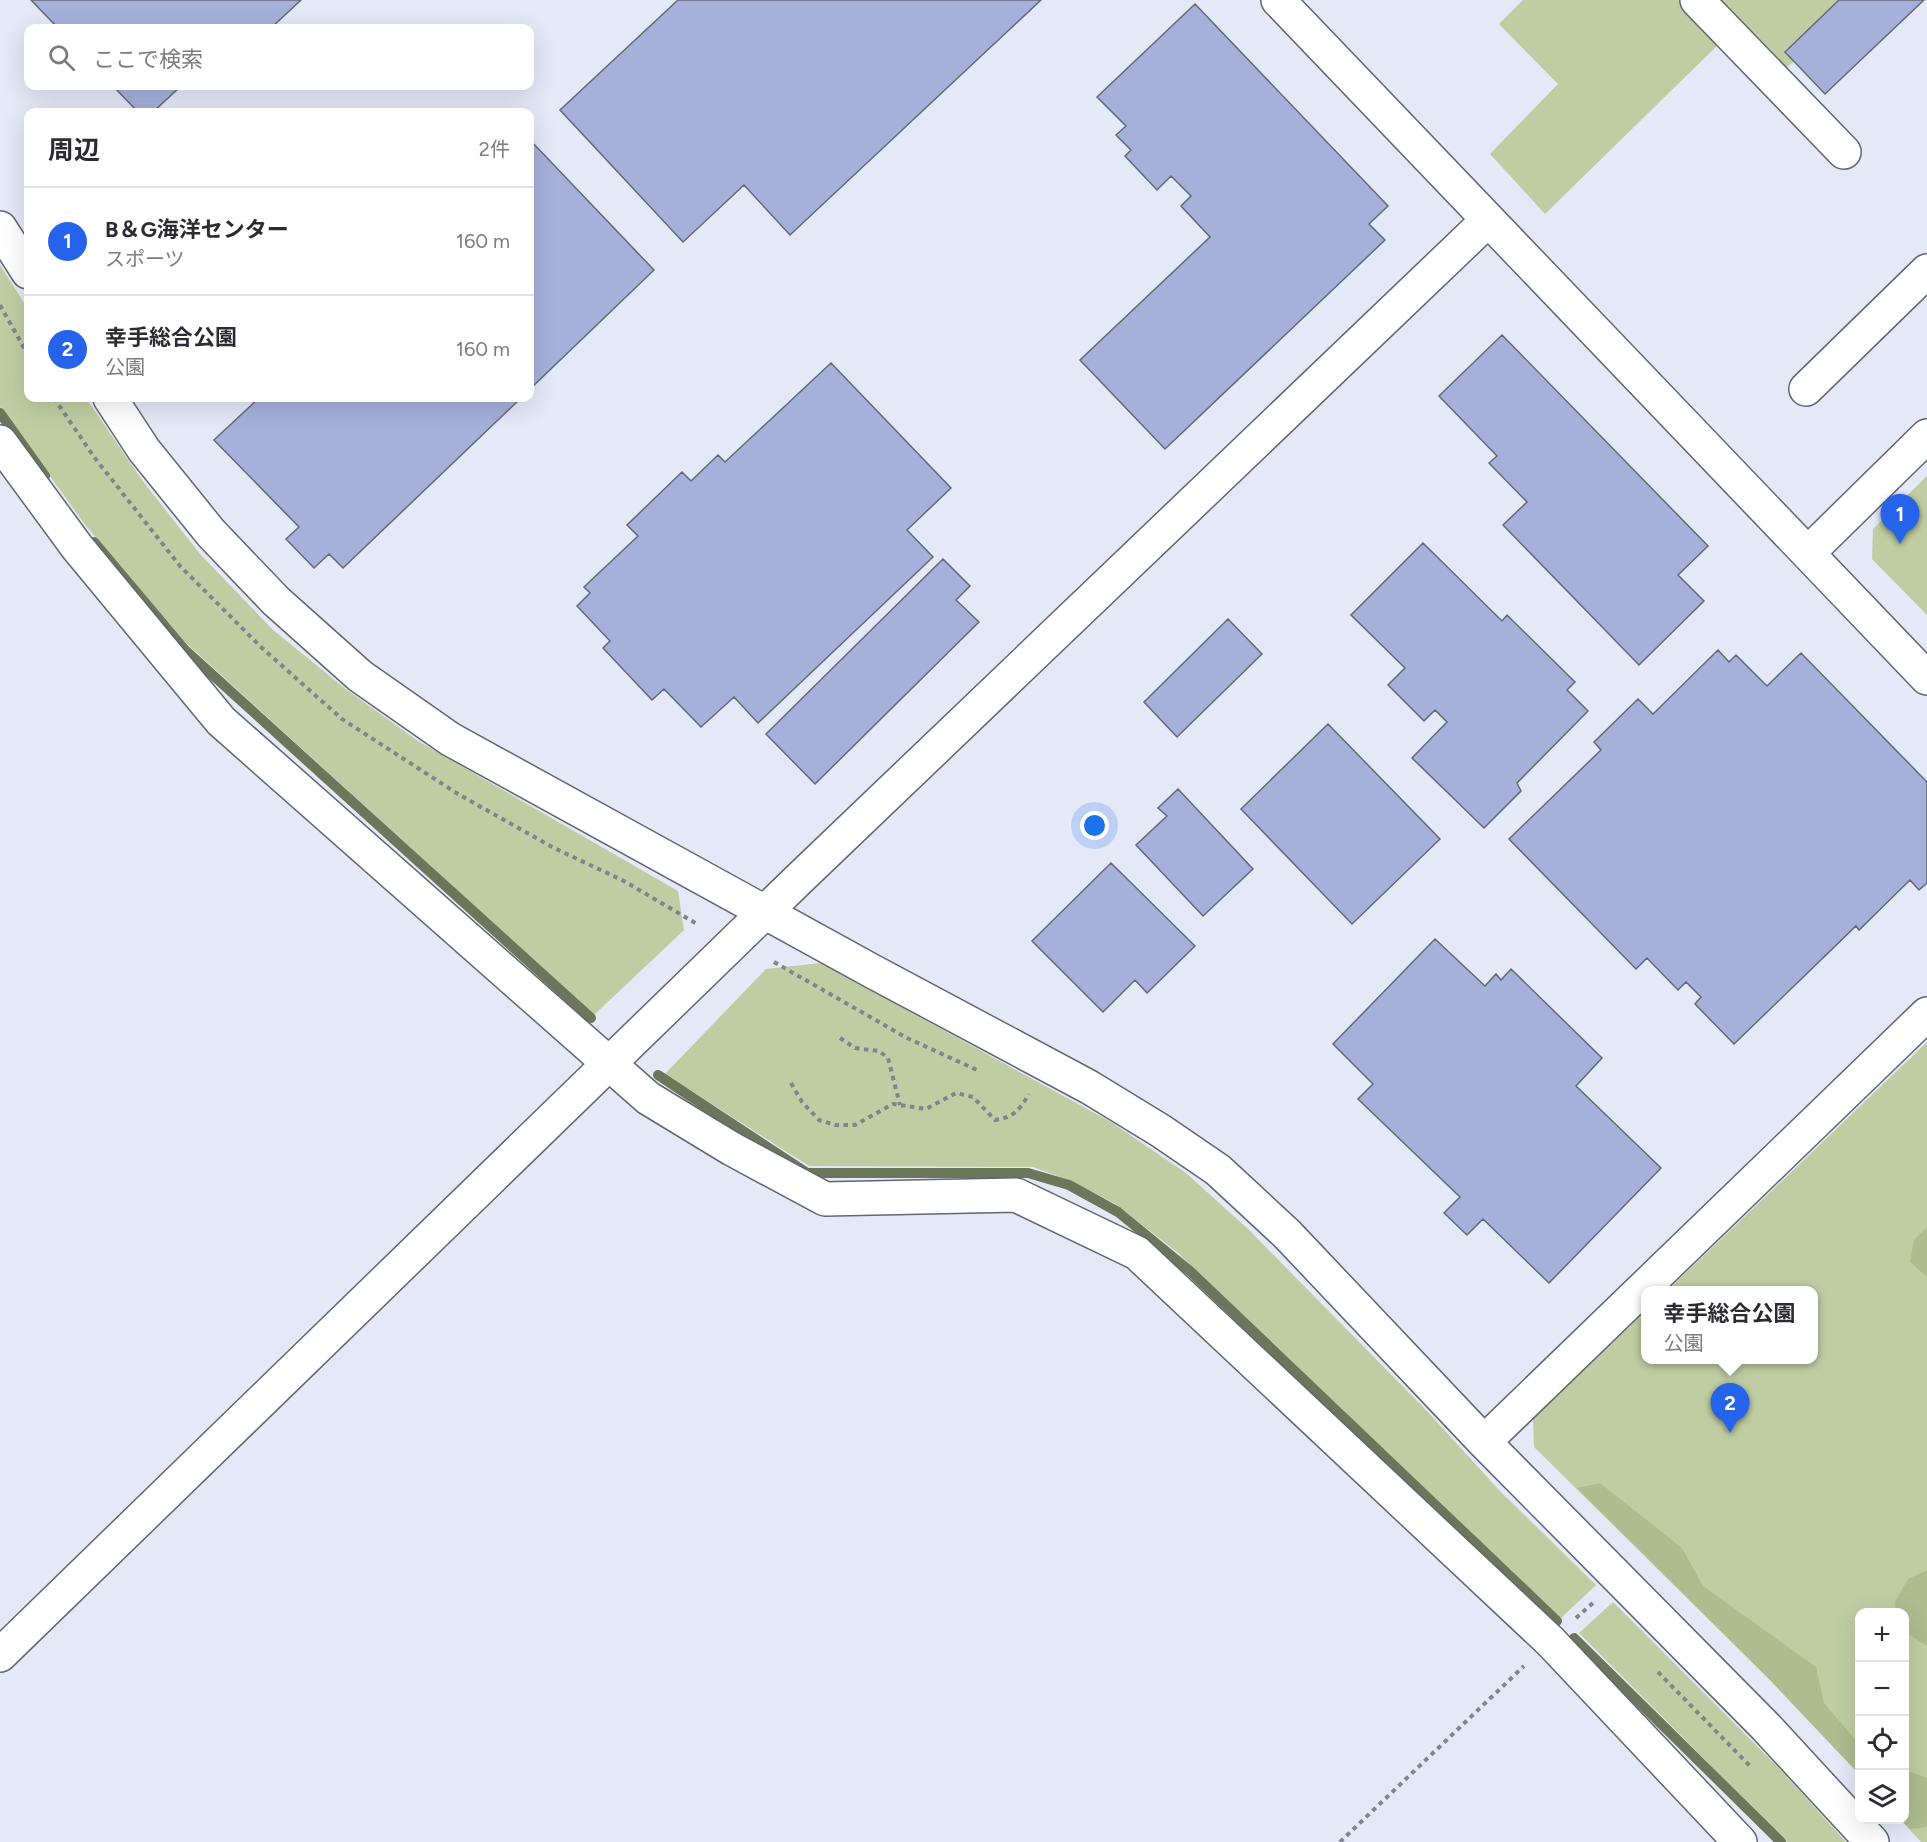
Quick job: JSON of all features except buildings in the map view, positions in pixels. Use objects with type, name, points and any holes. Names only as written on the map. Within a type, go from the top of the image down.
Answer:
[{"type":"street","points":[[1278,0],[1927,678]]},
{"type":"street","points":[[1697,0],[1844,152]]},
{"type":"street","points":[[0,1655],[766,911],[1488,220]]},
{"type":"street","points":[[0,228],[24,266]]},
{"type":"street","points":[[1806,389],[1927,271]]},
{"type":"street","points":[[113,402],[144,450],[212,533],[276,601],[360,676],[450,739],[870,970],[1089,1087],[1161,1131],[1218,1170],[1287,1234],[1485,1442],[1767,1727],[1872,1842]]},
{"type":"street","points":[[1808,553],[1927,436]]},
{"type":"street","points":[[0,442],[77,548],[221,721],[648,1098],[732,1149],[825,1199],[1016,1195],[1137,1253],[1550,1641],[1740,1842]]},
{"type":"street","points":[[1646,1286],[1927,1014]]},
{"type":"street","points":[[1485,1442],[1641,1291]]},
{"type":"path","points":[[0,305],[24,349]]},
{"type":"path","points":[[774,962],[907,1038],[978,1071]]},
{"type":"path","points":[[840,1038],[855,1048],[879,1051],[888,1058],[900,1105]]},
{"type":"path","points":[[791,1083],[802,1102],[819,1120],[835,1125],[855,1125],[893,1104],[926,1109],[956,1093],[973,1097],[995,1120],[1007,1118],[1018,1111],[1029,1094]]},
{"type":"path","points":[[1019,1089],[1036,1097]]},
{"type":"path","points":[[1340,1842],[1550,1641],[1620,1579]]},
{"type":"path","points":[[1584,1596],[1599,1612]]},
{"type":"path","points":[[1653,1667],[1752,1768]]},
{"type":"green space","points":[[1523,0],[1681,0],[1721,42],[1545,214],[1490,154],[1558,84],[1499,24]]},
{"type":"green space","points":[[1711,0],[1839,0],[1785,51],[1794,61],[1781,72]]},
{"type":"green space","points":[[0,265],[24,303],[24,402],[89,402],[142,480],[200,554],[272,629],[347,690],[418,741],[678,891],[684,930],[594,1015],[186,643],[86,526],[0,407]]},
{"type":"green space","points":[[1927,476],[1927,615],[1872,559],[1873,529]]},
{"type":"green space","points":[[821,963],[1111,1122],[1186,1173],[1248,1229],[1426,1410],[1500,1491],[1596,1585],[1560,1619],[1177,1252],[1114,1203],[1071,1181],[1033,1167],[809,1166],[665,1074],[766,969]]},
{"type":"green space","points":[[1927,1042],[1927,1842],[1921,1842],[1905,1824],[1909,1824],[1909,1608],[1855,1608],[1855,1770],[1770,1680],[1534,1447],[1533,1419],[1641,1316],[1641,1364],[1818,1364],[1818,1286],[1672,1286]]},
{"type":"green space","points":[[1927,1227],[1927,1277],[1910,1262],[1914,1240]]},
{"type":"green space","points":[[1600,1483],[1682,1548],[1703,1586],[1816,1667],[1824,1703],[1855,1739],[1855,1770],[1770,1680],[1577,1488]]},
{"type":"green space","points":[[1927,1570],[1927,1646],[1909,1635],[1909,1608],[1896,1608],[1895,1602],[1908,1579]]},
{"type":"green space","points":[[1613,1602],[1780,1769],[1846,1842],[1787,1842],[1579,1633]]},
{"type":"green space","points":[[1909,1771],[1927,1778],[1927,1827],[1910,1829],[1905,1824],[1909,1824]]},
{"type":"waterway","points":[[0,413],[45,476]]},
{"type":"waterway","points":[[94,542],[185,650],[591,1018]]},
{"type":"waterway","points":[[658,1075],[807,1173],[1028,1173],[1069,1185],[1118,1212],[1190,1271],[1557,1621]]},
{"type":"waterway","points":[[1574,1638],[1781,1842]]},
{"type":"place","name":"B＆G海洋センター","points":[[1900,544]]},
{"type":"place","name":"幸手総合公園","points":[[1730,1433]]}]
